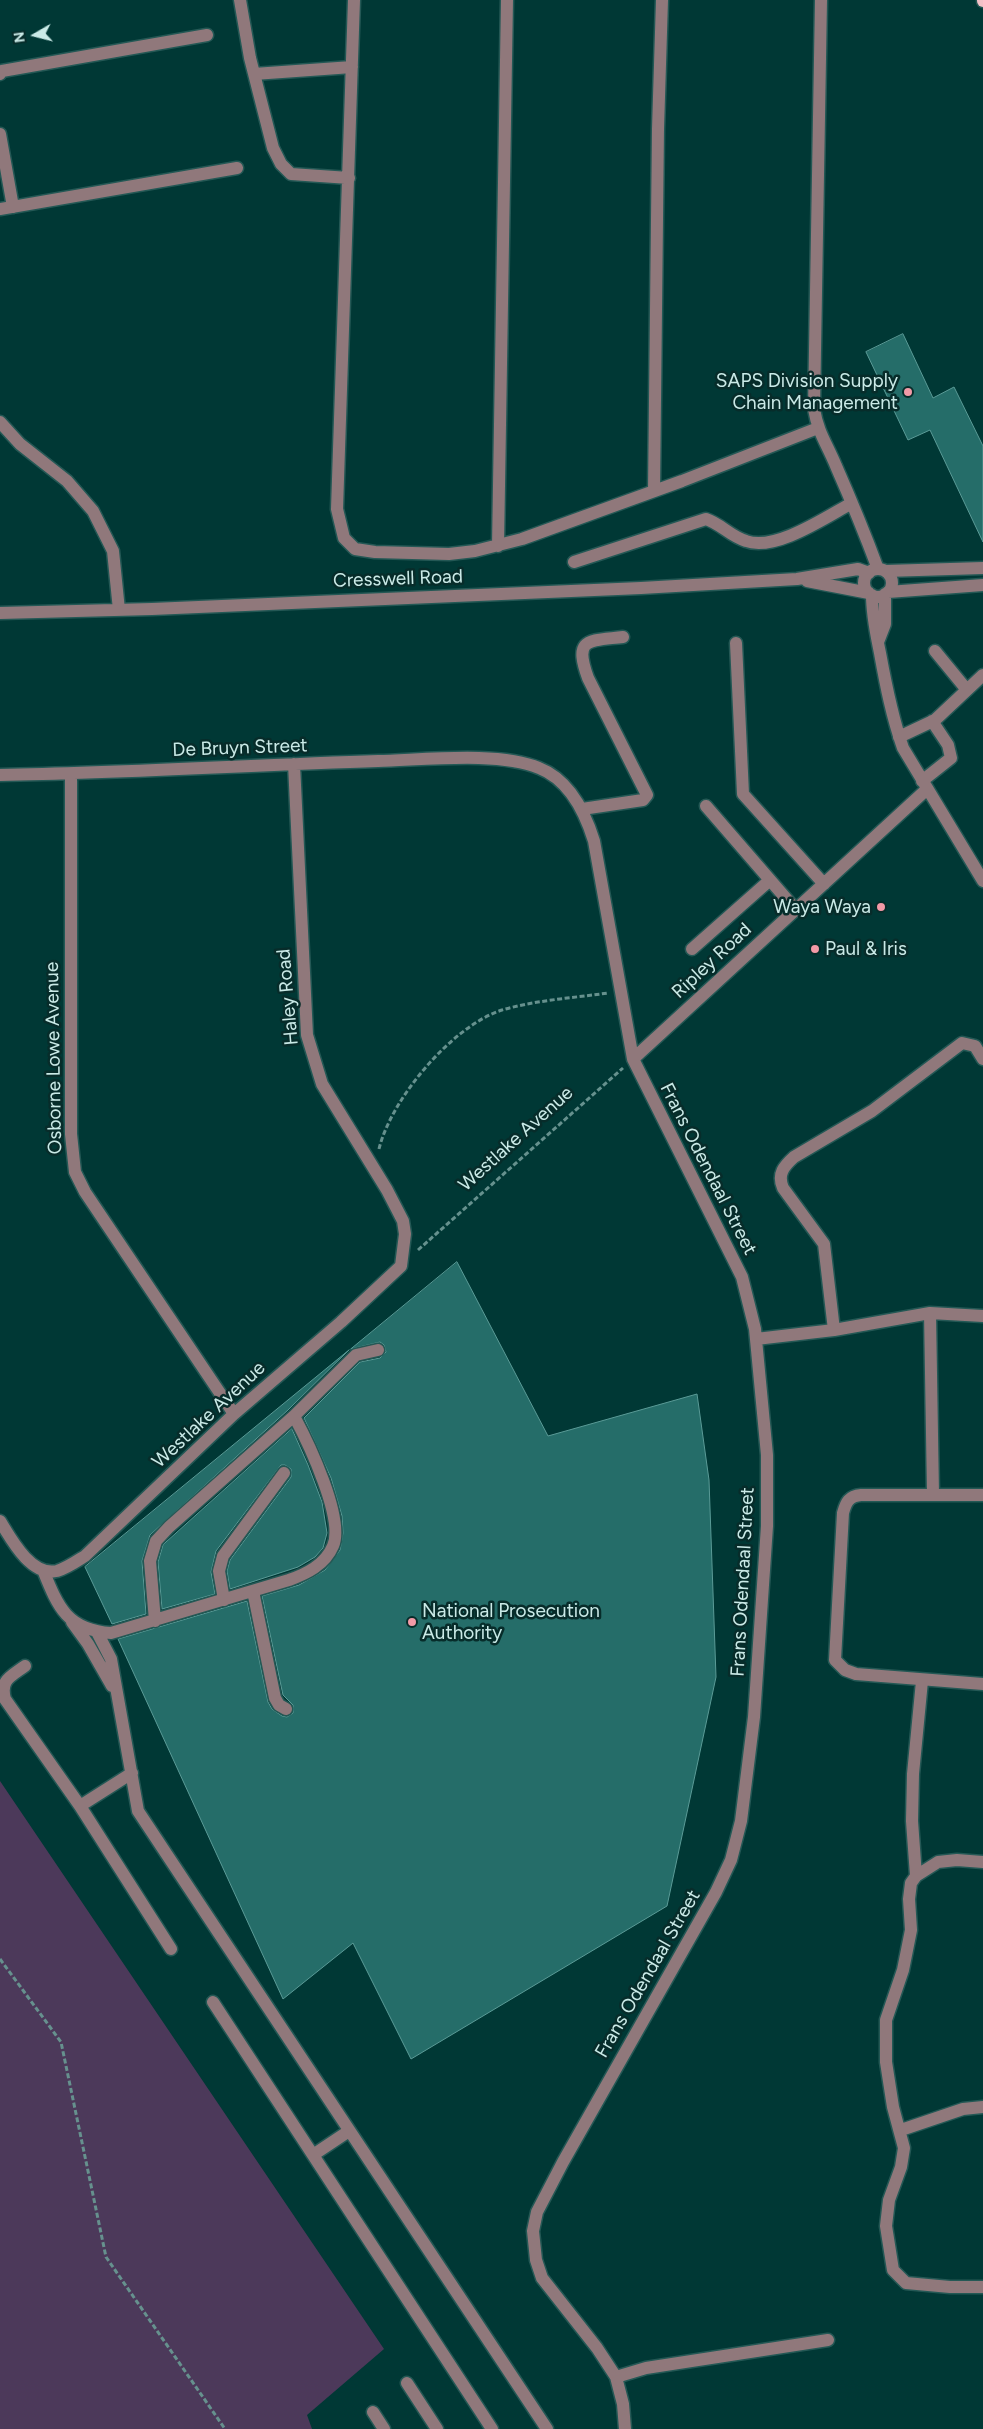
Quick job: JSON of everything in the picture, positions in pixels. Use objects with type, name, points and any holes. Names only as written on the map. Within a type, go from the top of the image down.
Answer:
[{"type":"street","points":[[240,0],[254,74],[274,148],[281,164],[291,174],[349,178]]},
{"type":"street","points":[[354,0],[337,509],[344,538],[355,548],[375,552],[449,554],[475,552],[498,546],[654,491],[818,428]]},
{"type":"street","points":[[498,546],[507,0]]},
{"type":"street","points":[[654,491],[658,129],[662,0]]},
{"type":"street","points":[[821,0],[814,391],[818,428],[852,503],[877,571],[892,582],[887,593],[884,624],[878,642]]},
{"type":"street","points":[[0,74],[2,71],[29,65],[99,56],[207,35]]},
{"type":"street","points":[[254,74],[352,67]]},
{"type":"street","points":[[0,134],[6,208],[238,168]]},
{"type":"street","points":[[0,422],[20,444],[67,482],[93,511],[113,551],[120,610]]},
{"type":"street","points":[[574,562],[706,518],[716,522],[728,533],[747,542],[765,544],[781,539],[852,503]]},
{"type":"street","name":"Cresswell Road","points":[[0,613],[120,610],[640,588],[798,579],[858,569],[877,571],[983,568]]},
{"type":"street","points":[[877,571],[864,584],[871,594],[876,597],[887,593],[983,585]]},
{"type":"street","name":"Cresswell Road","points":[[798,579],[871,594]]},
{"type":"street","points":[[871,594],[872,612],[888,697],[899,737],[924,786],[983,881]]},
{"type":"street","points":[[582,809],[643,800],[647,795],[588,678],[582,662],[581,651],[583,646],[591,640],[623,637]]},
{"type":"street","points":[[736,643],[743,794],[824,884]]},
{"type":"street","points":[[935,651],[967,690]]},
{"type":"street","points":[[899,737],[932,721],[983,675]]},
{"type":"street","name":"Ripley Road","points":[[633,1059],[824,884],[948,762],[951,758],[948,745],[932,721]]},
{"type":"street","name":"Frans Odendaal Street","points":[[482,759],[508,759],[542,769],[565,787],[582,809],[594,841],[633,1059],[742,1277],[756,1340],[767,1455],[767,1526],[754,1717],[741,1821],[731,1860],[716,1892],[563,2162],[537,2212],[533,2230],[536,2260],[542,2278],[597,2348],[616,2376],[623,2404],[625,2429]]},
{"type":"street","name":"De Bruyn Street","points":[[0,775],[482,759]]},
{"type":"street","name":"Haley Road","points":[[294,764],[307,1035],[322,1084],[374,1170],[402,1221],[405,1242],[401,1266]]},
{"type":"street","name":"Osborne Lowe Avenue","points":[[71,774],[70,1074],[71,1134],[75,1172],[85,1192],[234,1414]]},
{"type":"street","points":[[706,806],[796,910]]},
{"type":"street","points":[[692,949],[770,880]]},
{"type":"street","points":[[834,1330],[824,1244],[782,1188],[780,1180],[785,1165],[794,1157],[872,1111],[962,1043],[975,1046],[983,1059]]},
{"type":"street","name":"Westlake Avenue","points":[[43,1570],[60,1570],[86,1556],[234,1414],[341,1322],[401,1266]]},
{"type":"street","points":[[930,1313],[933,1494]]},
{"type":"street","points":[[756,1340],[834,1330],[930,1313],[983,1316]]},
{"type":"street","points":[[155,1622],[150,1561],[156,1541],[169,1527],[294,1416],[356,1355],[378,1350]]},
{"type":"street","points":[[71,1620],[97,1632],[111,1633],[155,1622],[306,1573],[325,1558],[333,1546],[334,1528],[324,1480],[294,1416]]},
{"type":"street","points":[[224,1600],[219,1571],[222,1556],[284,1473]]},
{"type":"street","points":[[983,1495],[856,1496],[848,1500],[844,1513],[835,1660],[845,1670],[856,1674],[922,1681],[983,1684]]},
{"type":"street","points":[[0,1521],[19,1550],[43,1570],[57,1604],[88,1644],[116,1692]]},
{"type":"street","points":[[254,1591],[275,1698],[279,1705],[286,1709]]},
{"type":"street","points":[[97,1632],[111,1659],[138,1811],[547,2429]]},
{"type":"street","points":[[25,1666],[4,1681],[1,1689],[5,1700],[80,1806],[171,1949]]},
{"type":"street","points":[[916,1876],[912,1821],[913,1774],[922,1681]]},
{"type":"street","points":[[80,1806],[132,1773]]},
{"type":"street","points":[[983,1862],[957,1860],[938,1862],[916,1876],[911,1883],[909,1890],[911,1930],[903,1970],[886,2020],[886,2062],[904,2148],[901,2167],[888,2200],[886,2226],[893,2270],[906,2283],[950,2287],[983,2287]]},
{"type":"street","points":[[213,2002],[492,2429]]},
{"type":"street","points":[[901,2130],[963,2108],[983,2107]]},
{"type":"street","points":[[313,2155],[349,2131]]},
{"type":"street","points":[[616,2376],[646,2368],[828,2340]]},
{"type":"street","points":[[407,2383],[437,2429]]},
{"type":"street","points":[[373,2412],[384,2429]]},
{"type":"path","points":[[374,1170],[385,1127],[404,1095],[420,1074],[466,1029],[489,1015],[507,1009],[621,991]]},
{"type":"path","name":"Westlake Avenue","points":[[401,1266],[633,1059]]},
{"type":"path","points":[[0,1959],[61,2042],[106,2257],[225,2429]]},
{"type":"shaded area","points":[[0,1781],[384,2349],[307,2415],[312,2429],[0,2429]]},
{"type":"building","points":[[903,334],[933,398],[954,387],[983,446],[983,542],[930,430],[908,440],[866,352]]},
{"type":"building","name":"National Prosecution Authority","points":[[457,1262],[548,1436],[697,1394],[709,1480],[716,1677],[667,1906],[411,2059],[353,1943],[283,1999],[118,1639],[247,1601],[268,1702],[272,1709],[282,1716],[287,1717],[293,1713],[293,1705],[283,1695],[262,1596],[299,1585],[325,1570],[340,1550],[343,1533],[342,1516],[331,1478],[304,1418],[360,1362],[380,1358],[386,1352],[384,1345],[380,1342],[351,1349]]},
{"type":"building","points":[[349,1350],[288,1410],[150,1535],[142,1561],[146,1614],[112,1624],[85,1567]]},
{"type":"building","points":[[292,1429],[322,1502],[327,1533],[323,1548],[315,1557],[298,1567],[230,1589],[227,1571],[230,1560],[291,1477],[291,1469],[281,1465],[216,1551],[211,1572],[215,1594],[162,1609],[158,1562],[163,1545]]},
{"type":"place","name":"SAPS Division Supply Chain Management","points":[[908,392]]},
{"type":"place","name":"Waya Waya","points":[[881,907]]},
{"type":"place","name":"Paul & Iris","points":[[815,949]]},
{"type":"place","name":"National Prosecution Authority","points":[[412,1622]]}]
